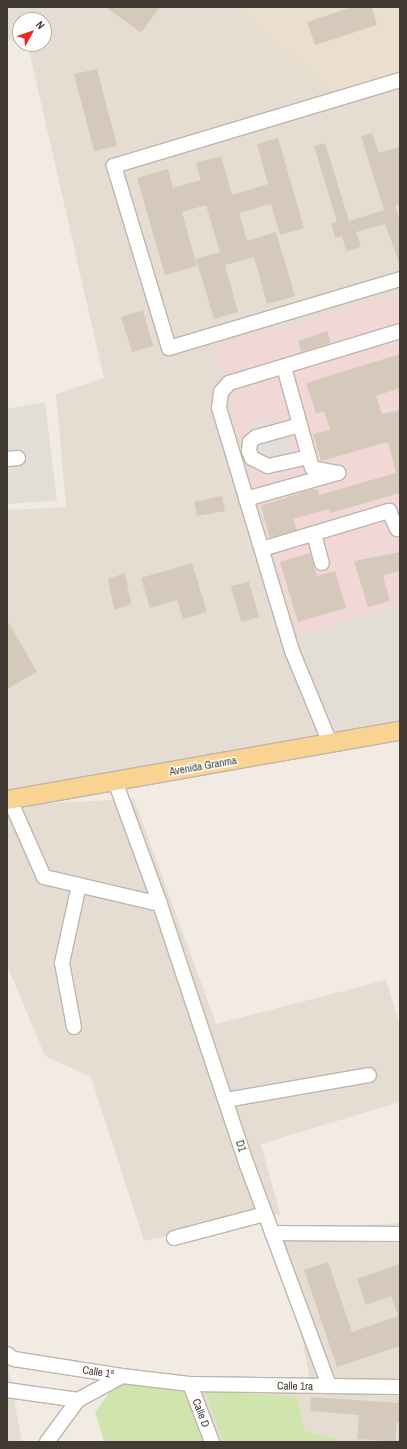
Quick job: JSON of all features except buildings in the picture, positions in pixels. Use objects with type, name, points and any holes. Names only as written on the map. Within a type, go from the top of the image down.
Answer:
[{"type":"main road","name":"Avenida Granma","points":[[8,800],[400,731]]},
{"type":"street","points":[[400,80],[114,166],[169,348],[400,279]]},
{"type":"street","points":[[330,743],[292,651],[219,408],[221,392],[229,383],[400,331]]},
{"type":"street","points":[[284,367],[310,462]]},
{"type":"street","points":[[246,499],[338,473],[310,462],[268,466],[252,458],[250,442],[256,437],[300,425]]},
{"type":"street","points":[[262,549],[389,511],[397,529]]},
{"type":"street","points":[[314,534],[322,563]]},
{"type":"street","name":"D1","points":[[115,781],[160,904],[265,1214],[329,1386]]},
{"type":"street","points":[[8,800],[44,877],[160,904]]},
{"type":"street","points":[[74,1027],[62,963],[80,885]]},
{"type":"street","points":[[226,1100],[369,1075]]},
{"type":"street","points":[[174,1238],[265,1214]]},
{"type":"street","points":[[272,1233],[400,1234]]},
{"type":"street","name":"Calle 1ª","points":[[7,1354],[14,1359],[122,1376],[190,1384]]},
{"type":"street","points":[[47,1442],[78,1400],[122,1376]]},
{"type":"street","name":"Calle 1ra","points":[[190,1384],[400,1387]]},
{"type":"street","name":"Calle D","points":[[190,1384],[212,1442]]},
{"type":"street","points":[[7,1390],[78,1400]]},
{"type":"shaded area","points":[[7,7],[400,7],[400,730],[7,800],[7,510],[66,507],[56,394],[104,378],[29,52],[52,52],[52,12],[12,12],[12,41],[7,39]]},
{"type":"shaded area","points":[[232,7],[400,7],[400,77],[335,94]]},
{"type":"shaded area","points":[[400,293],[400,606],[298,635],[213,347]]},
{"type":"shaded area","points":[[45,402],[57,501],[7,504],[7,409]]},
{"type":"shaded area","points":[[275,417],[289,436],[292,451],[289,471],[263,477],[250,423]]},
{"type":"shaded area","points":[[400,606],[400,715],[337,726],[298,635]]},
{"type":"shaded area","points":[[134,799],[216,1024],[386,980],[400,1026],[400,1102],[261,1144],[280,1214],[144,1241],[91,1077],[45,1056],[7,965],[7,815],[37,804]]},
{"type":"shaded area","points":[[400,1223],[400,1442],[213,1442],[190,1384],[310,1379],[281,1230]]},
{"type":"shaded area","points":[[7,1361],[22,1442],[7,1442]]},
{"type":"green space","points":[[122,1376],[190,1384],[212,1442],[104,1442],[95,1412]]},
{"type":"green space","points":[[205,1390],[297,1397],[305,1431],[337,1439],[337,1442],[223,1442]]}]
